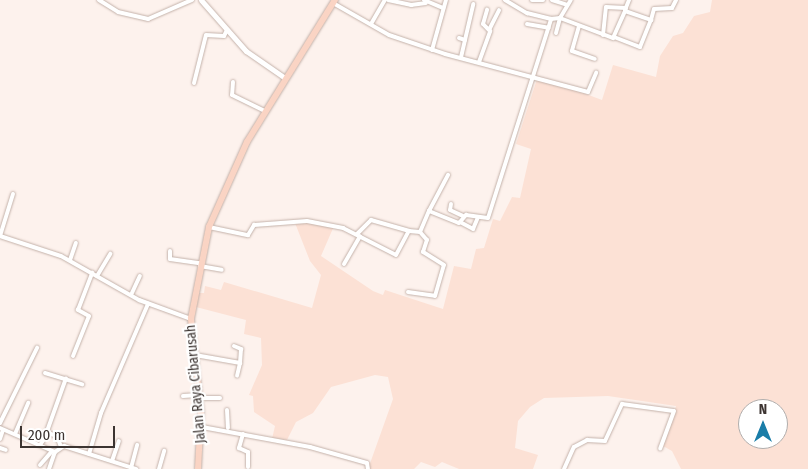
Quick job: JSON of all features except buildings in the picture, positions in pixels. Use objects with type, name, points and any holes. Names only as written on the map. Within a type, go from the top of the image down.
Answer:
[{"type":"main road","name":"Jalan Raya Cibarusah","points":[[198,469],[202,427],[192,355],[191,319],[200,265],[209,227],[265,111],[335,2]]},
{"type":"street","points":[[99,0],[118,12],[152,19],[192,0]]},
{"type":"street","points":[[201,0],[246,51],[285,78]]},
{"type":"street","points":[[371,24],[386,0],[411,5],[425,1],[443,8]]},
{"type":"street","points":[[437,6],[438,0]]},
{"type":"street","points":[[432,50],[446,0]]},
{"type":"street","points":[[505,0],[527,13],[551,19],[560,18],[640,47],[654,9],[672,8],[676,0]]},
{"type":"street","points":[[532,0],[543,0]]},
{"type":"street","points":[[552,0],[568,5]]},
{"type":"street","points":[[556,33],[560,18],[571,0]]},
{"type":"street","points":[[614,37],[629,0]]},
{"type":"street","points":[[335,2],[371,24],[432,50],[461,58],[588,92],[596,73]]},
{"type":"street","points":[[461,58],[473,4]]},
{"type":"street","points":[[603,34],[606,7],[625,10],[651,20]]},
{"type":"street","points":[[487,10],[483,24],[490,28]]},
{"type":"street","points":[[479,62],[490,28],[500,10]]},
{"type":"street","points":[[451,204],[450,210],[463,216],[487,219],[492,212],[535,78],[551,19]]},
{"type":"street","points":[[527,24],[549,28]]},
{"type":"street","points":[[579,26],[572,51],[595,59]]},
{"type":"street","points":[[194,83],[206,35],[224,36],[227,30]]},
{"type":"street","points":[[459,38],[465,40]]},
{"type":"street","points":[[233,82],[232,95],[265,111]]},
{"type":"street","points":[[420,232],[448,175]]},
{"type":"street","points":[[13,194],[0,236],[70,260],[148,304],[191,319]]},
{"type":"street","points":[[429,211],[460,222],[473,229],[478,217]]},
{"type":"street","points":[[460,222],[463,216]]},
{"type":"street","points":[[344,264],[358,235],[371,220],[420,232],[427,240],[423,252],[444,265],[435,296],[408,292]]},
{"type":"street","points":[[209,227],[248,235],[254,224],[307,221],[358,235],[396,255],[409,230]]},
{"type":"street","points":[[70,260],[76,243]]},
{"type":"street","points":[[170,252],[170,259],[222,270]]},
{"type":"street","points":[[97,276],[110,254]]},
{"type":"street","points":[[73,356],[89,316],[78,310],[92,274]]},
{"type":"street","points":[[131,295],[140,276]]},
{"type":"street","points":[[89,454],[101,413],[148,304]]},
{"type":"street","points":[[234,346],[241,349],[237,376]]},
{"type":"street","points":[[0,424],[37,348]]},
{"type":"street","points":[[192,355],[240,364]]},
{"type":"street","points":[[45,373],[82,384]]},
{"type":"street","points":[[40,445],[46,434],[66,378]]},
{"type":"street","points":[[182,396],[220,398]]},
{"type":"street","points":[[15,434],[28,404]]},
{"type":"street","points":[[564,469],[574,447],[586,441],[605,440],[622,404],[673,410],[660,449]]},
{"type":"street","points":[[227,410],[228,428]]},
{"type":"street","points":[[202,427],[228,428],[242,434],[367,463],[368,469]]},
{"type":"street","points":[[0,439],[2,429],[54,451]]},
{"type":"street","points":[[46,434],[57,436],[61,447]]},
{"type":"street","points":[[242,434],[239,447],[248,452],[248,467]]},
{"type":"street","points":[[112,461],[119,441]]},
{"type":"street","points":[[40,465],[54,451],[61,447],[133,468],[137,445]]},
{"type":"street","points":[[0,448],[6,450]]},
{"type":"street","points":[[49,469],[54,451]]},
{"type":"street","points":[[159,469],[164,451]]},
{"type":"shaded area","points":[[712,0],[808,0],[808,469],[681,469],[672,451],[663,446],[676,406],[608,396],[544,398],[530,407],[518,421],[515,448],[538,455],[533,469],[459,469],[442,462],[435,467],[421,462],[414,469],[368,469],[393,399],[388,377],[375,375],[331,387],[313,413],[296,422],[287,440],[272,439],[275,426],[254,412],[253,396],[249,395],[262,365],[261,338],[244,334],[246,320],[196,307],[198,293],[204,293],[205,286],[221,290],[224,282],[312,308],[321,275],[310,261],[295,223],[309,221],[334,226],[321,256],[373,291],[383,295],[385,290],[443,309],[454,266],[471,269],[476,249],[484,248],[493,219],[500,221],[512,197],[520,198],[531,149],[516,144],[538,76],[602,100],[613,65],[656,77],[660,56],[673,36],[683,33],[694,16],[710,12]]}]
